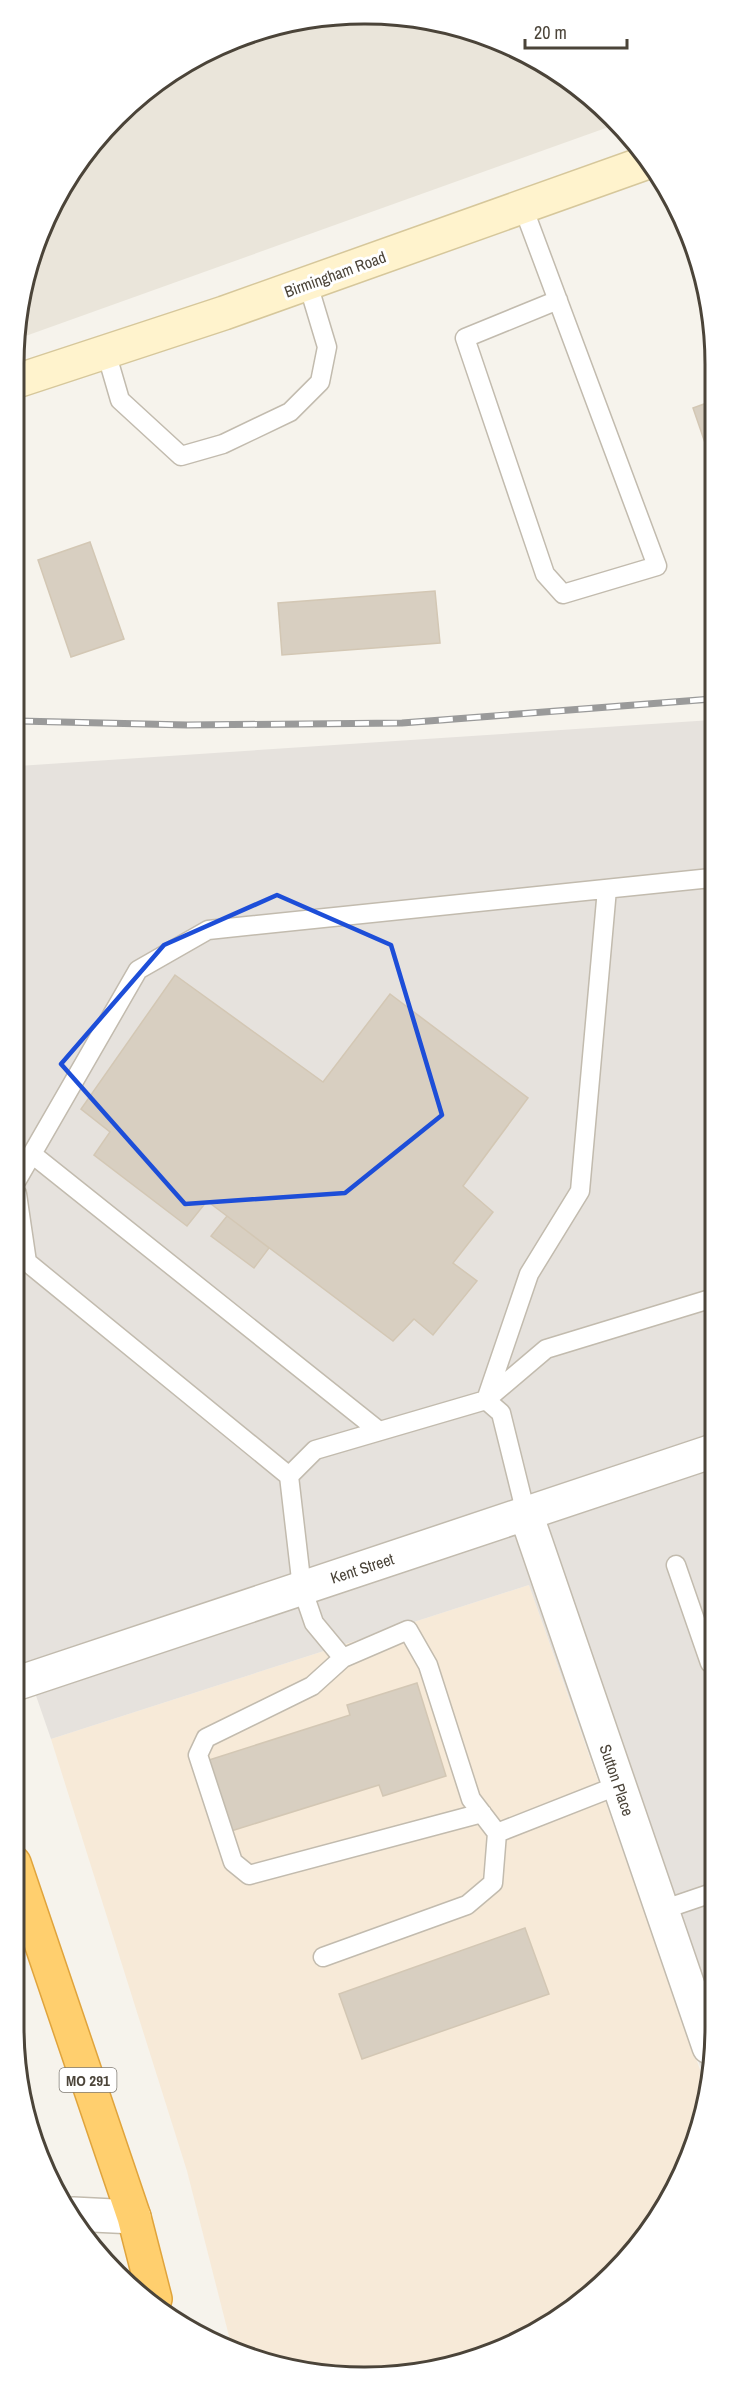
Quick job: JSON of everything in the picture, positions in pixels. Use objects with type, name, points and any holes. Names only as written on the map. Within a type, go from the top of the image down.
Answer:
[{"type":"highway","name":"MO 291","points":[[24,1892],[134,2217],[154,2294]]},
{"type":"street","name":"Birmingham Road","points":[[24,379],[308,284],[641,165]]},
{"type":"street","name":"Kent Street","points":[[24,1681],[705,1454]]},
{"type":"street","name":"Sutton Place","points":[[526,1514],[705,2034]]},
{"type":"street","points":[[80,2214],[134,2217]]},
{"type":"lane","points":[[524,207],[657,566],[563,594],[545,574],[465,338],[558,300]]},
{"type":"lane","points":[[106,352],[120,400],[181,456],[223,444],[290,412],[320,382],[327,347],[308,284]]},
{"type":"lane","points":[[24,1168],[138,970],[208,930],[705,879]]},
{"type":"lane","points":[[486,1400],[529,1274],[580,1191],[607,889]]},
{"type":"lane","points":[[32,1154],[379,1431]]},
{"type":"lane","points":[[24,1242],[27,1262],[289,1476],[302,1588],[314,1623],[343,1658]]},
{"type":"lane","points":[[289,1476],[315,1450],[486,1400],[546,1349],[705,1301]]},
{"type":"lane","points":[[486,1400],[501,1413],[526,1514]]},
{"type":"lane","points":[[676,1565],[705,1648]]},
{"type":"lane","points":[[323,1957],[466,1905],[493,1883],[497,1833],[482,1813],[471,1799],[428,1665],[408,1630],[343,1658],[312,1686],[206,1738],[198,1755],[233,1862],[249,1875],[482,1813]]},
{"type":"lane","points":[[497,1833],[619,1785]]},
{"type":"lane","points":[[662,1910],[705,1895]]},
{"type":"highlighted area","points":[[277,895],[391,945],[442,1115],[345,1193],[185,1204],[61,1064],[164,945]]},
{"type":"shaded area","points":[[364,24],[409,27],[453,36],[495,50],[554,81],[589,108],[608,127],[26,336],[36,276],[50,234],[70,194],[94,157],[140,108],[175,81],[214,59],[255,42],[320,27]]},
{"type":"shaded area","points":[[705,720],[705,2026],[702,2071],[529,1585],[51,1739],[24,1661],[24,766]]},
{"type":"shaded area","points":[[529,1585],[702,2074],[687,2136],[670,2177],[648,2216],[621,2251],[572,2297],[535,2321],[474,2349],[431,2360],[364,2367],[320,2364],[276,2355],[230,2339],[187,2171],[51,1739]]},
{"type":"building","points":[[705,404],[705,443],[693,408]]},
{"type":"building","points":[[90,542],[124,639],[71,657],[38,560]]},
{"type":"building","points":[[435,591],[440,643],[282,655],[278,603]]},
{"type":"building","points":[[175,975],[323,1082],[390,994],[528,1098],[463,1186],[493,1212],[453,1263],[477,1281],[433,1335],[414,1319],[393,1341],[207,1201],[187,1226],[94,1155],[110,1132],[81,1109]]},
{"type":"building","points":[[227,1216],[269,1248],[254,1268],[211,1236]]},
{"type":"building","points":[[417,1683],[446,1776],[383,1796],[379,1785],[231,1831],[209,1760],[350,1715],[347,1705]]},
{"type":"building","points":[[525,1928],[549,1994],[362,2059],[339,1994]]},
{"type":"railway","points":[[24,721],[187,725],[402,723],[705,700]]}]
